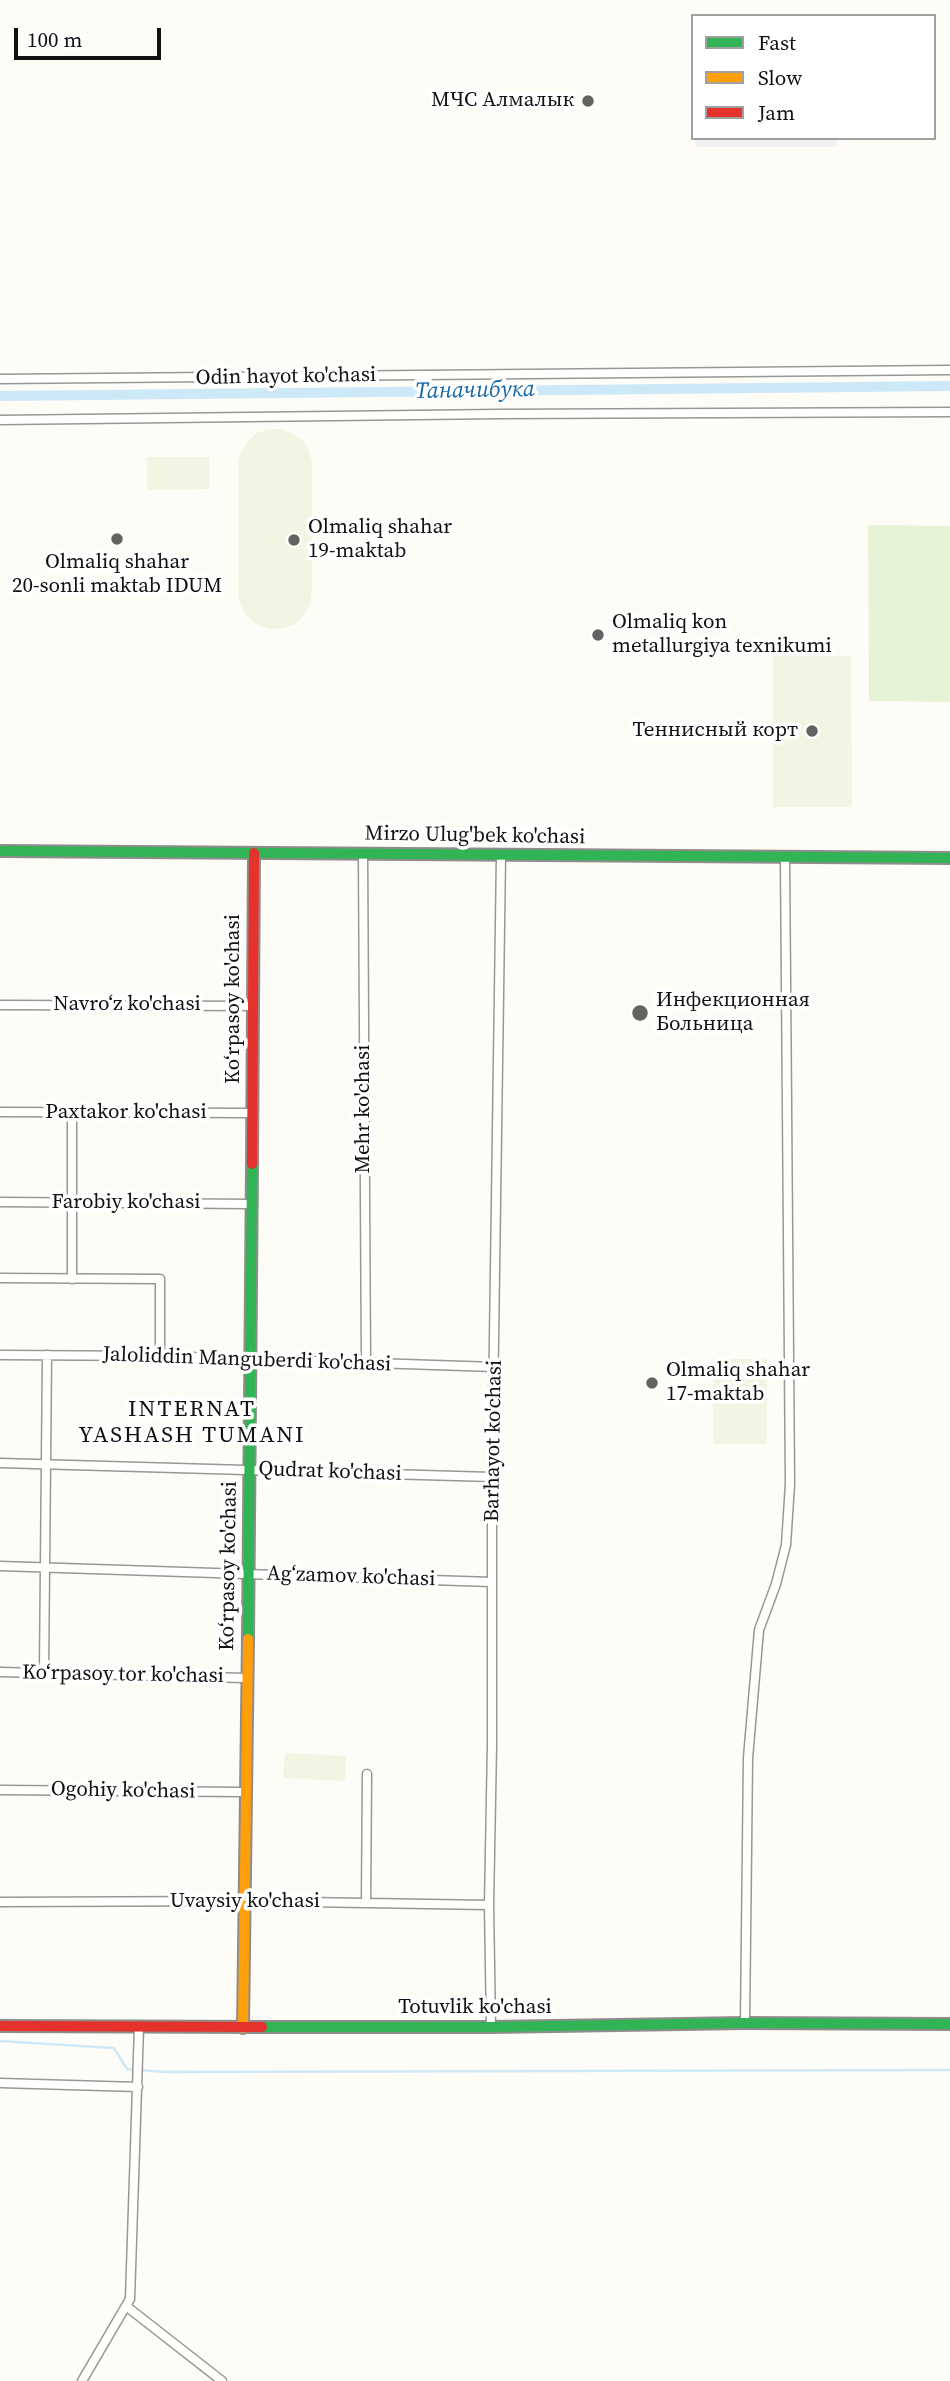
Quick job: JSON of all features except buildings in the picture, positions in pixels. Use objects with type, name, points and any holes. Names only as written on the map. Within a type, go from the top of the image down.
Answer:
[{"type":"main road","name":"Mirzo Ulug'bek ko'chasi","points":[[0,851],[950,858]]},
{"type":"main road","name":"Ko‘rpasoy ko'chasi","points":[[243,2028],[254,853]]},
{"type":"main road","name":"Totuvlik ko'chasi","points":[[0,2026],[243,2028],[950,2024]]},
{"type":"street","name":"Odin hayot ko'chasi","points":[[0,379],[950,370]]},
{"type":"street","name":"Odin hayot ko'chasi","points":[[0,420],[950,412]]},
{"type":"street","name":"Mehr ko'chasi","points":[[363,854],[366,1364]]},
{"type":"street","name":"Barhayot ko'chasi","points":[[491,2027],[489,1905],[492,1477],[500,855]]},
{"type":"street","points":[[745,2024],[748,1758],[759,1629],[776,1584],[786,1545],[790,1484],[785,858]]},
{"type":"street","name":"Navro‘z ko'chasi","points":[[0,1005],[253,1006]]},
{"type":"street","name":"Paxtakor ko'chasi","points":[[0,1112],[253,1114]]},
{"type":"street","points":[[72,1113],[72,1279]]},
{"type":"street","name":"Farobiy ko'chasi","points":[[0,1202],[252,1204]]},
{"type":"street","points":[[0,1278],[160,1279],[160,1356]]},
{"type":"street","name":"Jaloliddin Manguberdi ko'chasi","points":[[0,1355],[160,1356],[495,1367]]},
{"type":"street","points":[[44,1672],[47,1355]]},
{"type":"street","name":"Qudrat ko'chasi","points":[[0,1463],[492,1477]]},
{"type":"street","name":"Ag‘zamov ko'chasi","points":[[0,1566],[492,1582]]},
{"type":"street","name":"Ko‘rpasoy tor ko'chasi","points":[[0,1672],[247,1678]]},
{"type":"street","points":[[366,1903],[368,1774]]},
{"type":"street","name":"Ogohiy ko'chasi","points":[[0,1790],[245,1792]]},
{"type":"street","name":"Uvaysiy ko'chasi","points":[[0,1902],[244,1901],[489,1905]]},
{"type":"street","points":[[82,2381],[130,2299],[139,2027]]},
{"type":"street","points":[[0,2083],[138,2084]]},
{"type":"street","points":[[126,2306],[222,2381]]},
{"type":"shaded area","points":[[695,140],[837,140],[837,147],[695,147]]},
{"type":"green space","points":[[281,429],[302,440],[309,450],[312,462],[310,604],[295,624],[270,629],[258,625],[248,617],[238,594],[238,463],[241,451],[248,441],[257,433]]},
{"type":"green space","points":[[147,457],[209,457],[210,489],[147,490]]},
{"type":"green space","points":[[868,525],[950,526],[950,702],[869,701]]},
{"type":"green space","name":"Теннисный корт","points":[[773,656],[851,656],[852,807],[773,807]]},
{"type":"green space","points":[[713,1359],[767,1359],[767,1444],[713,1444]]},
{"type":"green space","points":[[285,1753],[346,1756],[345,1781],[283,1778]]},
{"type":"waterway","name":"Таначибука","points":[[0,396],[950,386]]},
{"type":"waterway","points":[[0,2041],[114,2048],[127,2069],[165,2072],[950,2070]]},
{"type":"traffic: fast","points":[[0,851],[950,858]]},
{"type":"traffic: fast","points":[[248,1639],[252,1164]]},
{"type":"traffic: fast","points":[[262,2027],[950,2024]]},
{"type":"traffic: slow","points":[[243,2028],[248,1639]]},
{"type":"traffic: jam","points":[[252,1164],[254,853]]},
{"type":"traffic: jam","points":[[0,2026],[262,2027]]},
{"type":"place","name":"МЧС Алмалык","points":[[588,101]]},
{"type":"place","name":"Olmaliq shahar 20-sonli maktab IDUM","points":[[117,539]]},
{"type":"place","name":"Olmaliq shahar 19-maktab","points":[[294,540]]},
{"type":"place","name":"Olmaliq kon metallurgiya texnikumi","points":[[598,635]]},
{"type":"place","name":"Теннисный корт","points":[[812,731]]},
{"type":"place","name":"Инфекционная Больница","points":[[640,1013]]},
{"type":"place","name":"Olmaliq shahar 17-maktab","points":[[652,1383]]},
{"type":"district","name":"INTERNAT YASHASH TUMANI","points":[[192,1423]]}]
